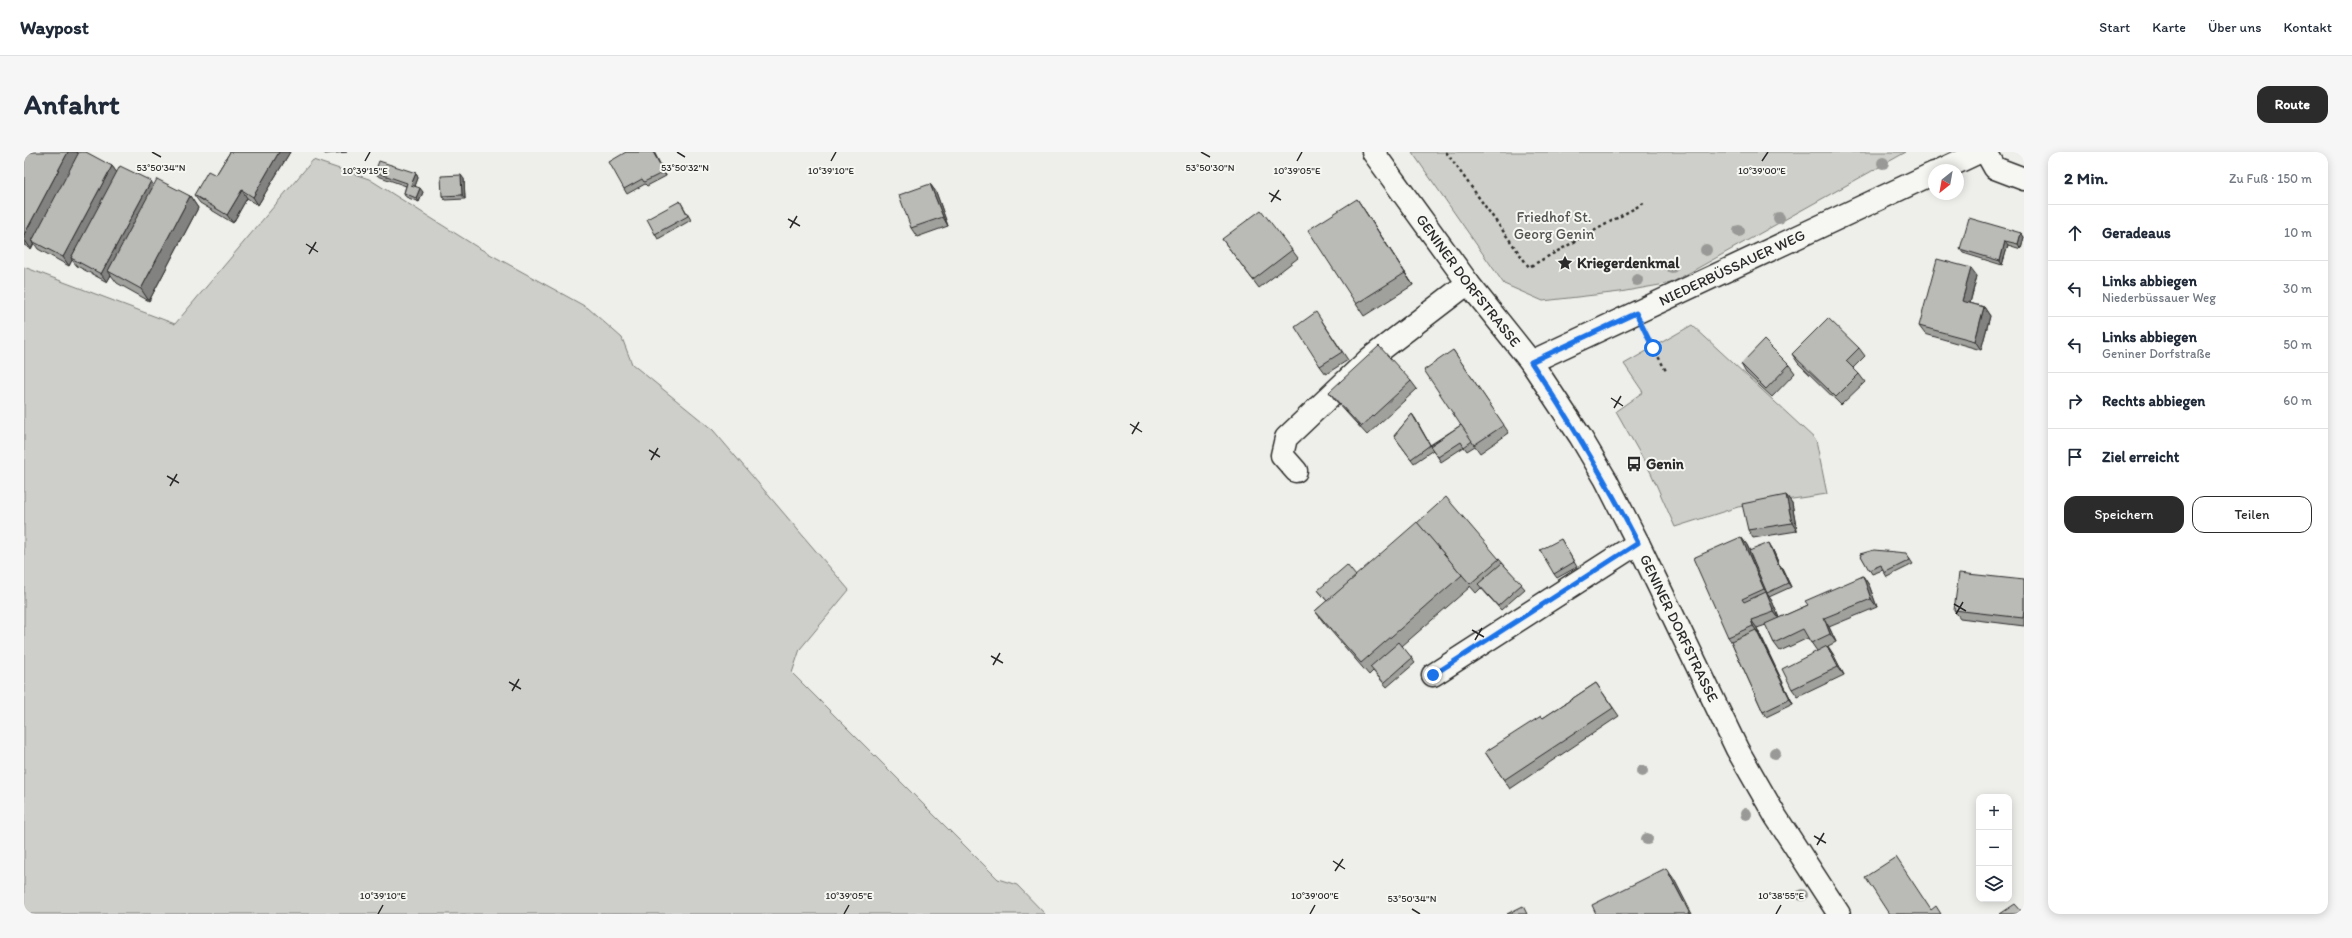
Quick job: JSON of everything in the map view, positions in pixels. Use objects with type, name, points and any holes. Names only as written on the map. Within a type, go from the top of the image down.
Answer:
[{"type":"main road","name":"GENINER DORFSTRASSE","points":[[1373,152],[1468,282],[1531,362],[1584,442],[1638,543],[1737,749],[1776,817],[1839,914]]},
{"type":"main road","points":[[1954,164],[1979,152]]},
{"type":"main road","points":[[1986,152],[1995,168],[2024,179]]},
{"type":"main road","name":"NIEDERBÜSSAUER WEG","points":[[1531,362],[1928,176]]},
{"type":"main road","points":[[1296,471],[1282,455],[1286,438],[1369,359],[1468,282]]},
{"type":"main road","points":[[1433,675],[1638,543]]},
{"type":"path","points":[[1446,152],[1529,267],[1644,203]]},
{"type":"path","points":[[1636,313],[1666,371]]},
{"type":"green space","name":"Friedhof St. Georg Genin","points":[[1412,152],[1906,152],[1671,283],[1620,292],[1543,301],[1504,284]]},
{"type":"green space","points":[[313,160],[369,179],[477,247],[588,308],[622,338],[632,364],[713,430],[849,590],[800,649],[792,673],[998,879],[1017,885],[1045,914],[24,914],[24,267],[175,324]]},
{"type":"green space","points":[[1692,325],[1816,440],[1827,494],[1738,507],[1675,527],[1651,473],[1616,411],[1643,392],[1624,364]]},
{"type":"building","points":[[26,152],[68,152],[24,235],[24,156]]},
{"type":"building","points":[[79,152],[86,152],[112,166],[63,257],[32,241]]},
{"type":"building","points":[[230,152],[279,152],[253,197],[242,190],[227,215],[194,195],[208,171],[216,175]]},
{"type":"building","points":[[626,152],[653,152],[664,172],[644,182],[642,179],[624,189],[609,162]]},
{"type":"building","points":[[379,161],[416,173],[411,185],[420,188],[416,198],[404,193],[407,183],[375,172]]},
{"type":"building","points":[[120,166],[151,181],[101,274],[71,258]]},
{"type":"building","points":[[461,175],[462,195],[442,196],[441,176]]},
{"type":"building","points":[[157,179],[190,196],[141,289],[108,271]]},
{"type":"building","points":[[930,184],[943,217],[911,228],[899,195]]},
{"type":"building","points":[[1357,199],[1405,273],[1356,304],[1308,230]]},
{"type":"building","points":[[680,201],[688,216],[655,234],[647,219]]},
{"type":"building","points":[[1261,210],[1292,250],[1253,280],[1222,239]]},
{"type":"building","points":[[1969,218],[2021,233],[2018,244],[2005,241],[2000,261],[1960,249]]},
{"type":"building","points":[[1937,259],[1971,268],[1962,301],[1984,307],[1975,341],[1919,326]]},
{"type":"building","points":[[1316,312],[1342,352],[1320,366],[1295,327]]},
{"type":"building","points":[[1828,318],[1859,348],[1846,361],[1859,374],[1836,397],[1792,354]]},
{"type":"building","points":[[1764,340],[1789,365],[1766,389],[1741,364]]},
{"type":"building","points":[[1379,346],[1411,381],[1361,427],[1329,392]]},
{"type":"building","points":[[1453,350],[1504,425],[1474,445],[1424,370]]},
{"type":"building","points":[[1412,414],[1430,445],[1411,459],[1394,436]]},
{"type":"building","points":[[1461,425],[1472,441],[1464,447],[1461,442],[1438,457],[1430,446]]},
{"type":"building","points":[[1786,495],[1792,523],[1748,530],[1742,504]]},
{"type":"building","points":[[1446,497],[1499,559],[1470,584],[1417,523]]},
{"type":"building","points":[[1417,522],[1462,575],[1361,663],[1315,611]]},
{"type":"building","points":[[1741,537],[1764,589],[1742,599],[1744,602],[1766,592],[1774,612],[1751,620],[1753,626],[1728,637],[1693,558]]},
{"type":"building","points":[[1561,539],[1574,562],[1554,574],[1540,550]]},
{"type":"building","points":[[1769,543],[1778,565],[1779,564],[1788,583],[1767,593],[1749,551]]},
{"type":"building","points":[[1874,550],[1906,553],[1910,560],[1884,573],[1881,565],[1869,570],[1860,554]]},
{"type":"building","points":[[1502,563],[1522,584],[1498,606],[1478,584]]},
{"type":"building","points":[[1347,565],[1356,576],[1327,601],[1318,590]]},
{"type":"building","points":[[1959,573],[2024,580],[2023,618],[1954,610]]},
{"type":"building","points":[[1863,576],[1871,599],[1824,618],[1830,634],[1811,643],[1803,629],[1774,643],[1765,624],[1808,605],[1805,601]]},
{"type":"building","points":[[1756,630],[1790,699],[1763,712],[1731,641]]},
{"type":"building","points":[[1399,642],[1412,658],[1384,683],[1370,667]]},
{"type":"building","points":[[1827,646],[1838,667],[1792,689],[1782,669]]},
{"type":"building","points":[[1596,683],[1613,708],[1504,780],[1485,752],[1541,716],[1543,718]]},
{"type":"building","points":[[1896,857],[1931,910],[1936,906],[1941,914],[1889,914],[1865,877]]},
{"type":"building","points":[[1666,868],[1690,914],[1596,914],[1592,905]]},
{"type":"building","points":[[2015,904],[2024,914],[2000,914]]},
{"type":"building","points":[[1523,906],[1527,914],[1507,914]]},
{"type":"place","name":"Kriegerdenkmal","points":[[1565,263]]},
{"type":"place","name":"Genin","points":[[1634,464]]},
{"type":"route","points":[[1433,675],[1638,543],[1606,480],[1580,436],[1531,362],[1636,313],[1653,348]]}]
